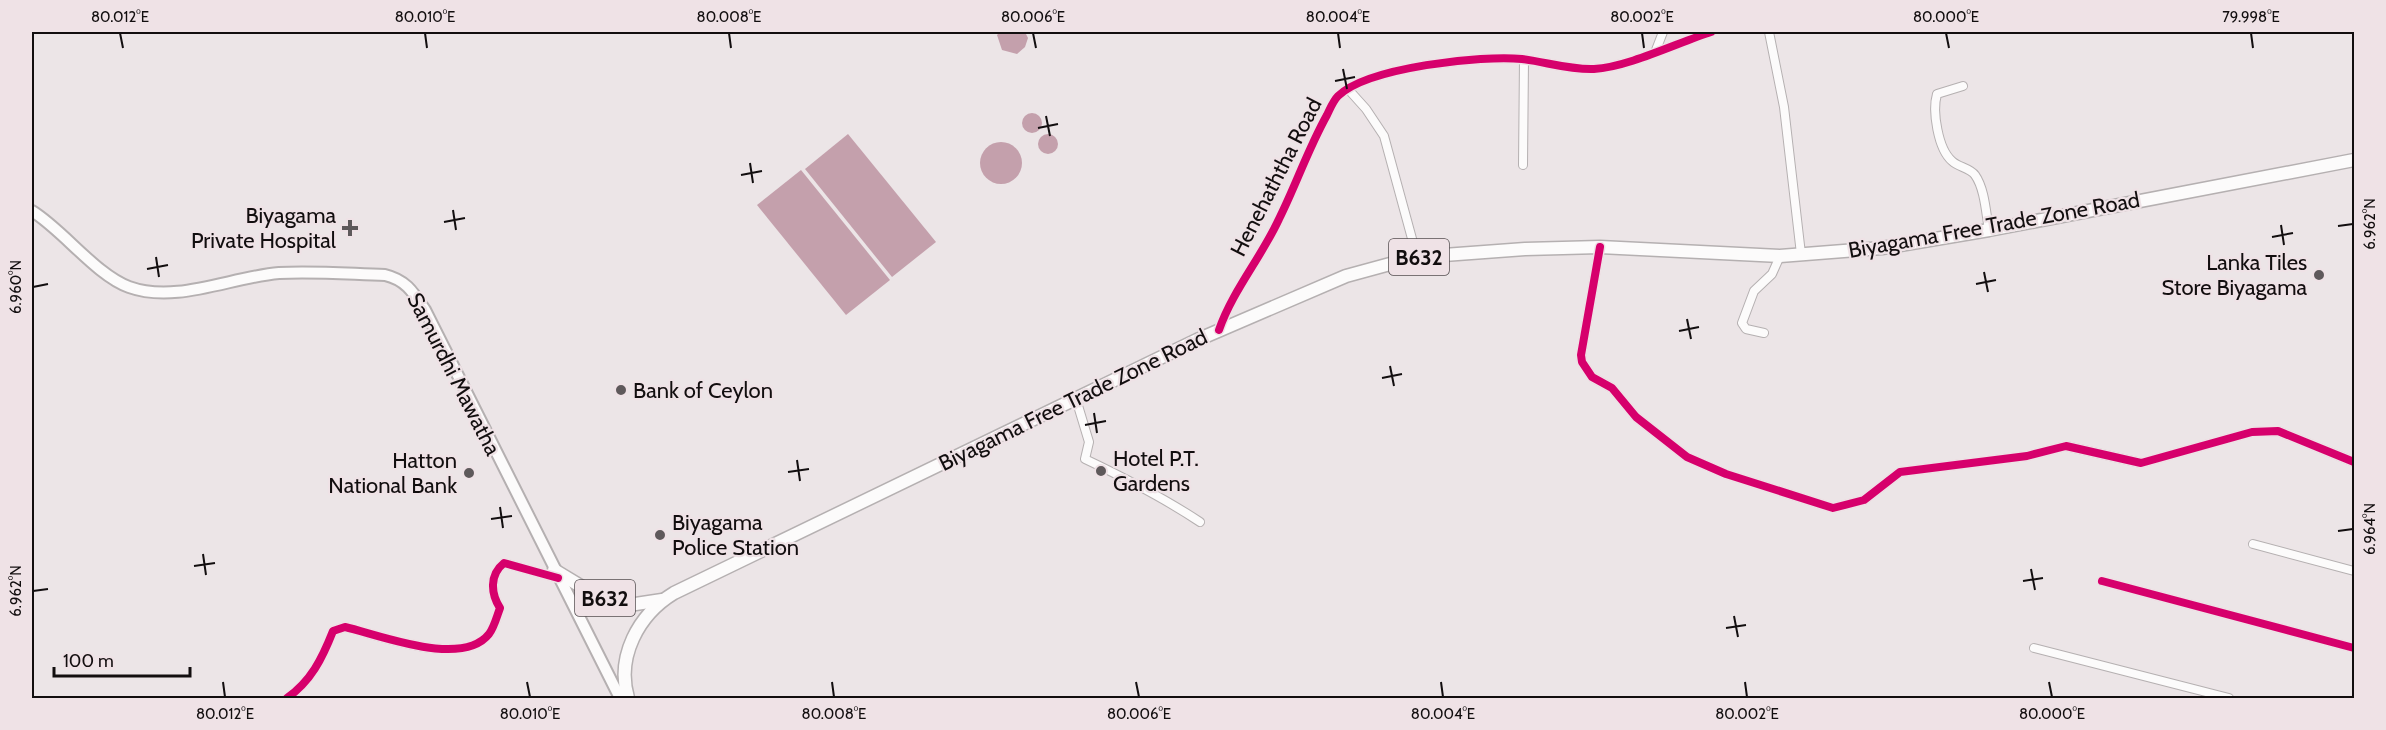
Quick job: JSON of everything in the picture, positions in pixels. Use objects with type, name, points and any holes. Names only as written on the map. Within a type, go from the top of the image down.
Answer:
[{"type":"main road","name":"Biyagama Free Trade Zone Road","points":[[556,574],[597,596],[629,605],[662,600],[1219,330],[1346,276],[1417,257],[1600,247],[1780,256],[1882,248],[1989,230],[2355,160]]},
{"type":"main road","name":"Samurdhi Mawatha","points":[[32,211],[110,275],[128,287],[144,291],[161,293],[187,290],[279,273],[384,275],[396,278],[408,285],[425,310],[620,699]]},
{"type":"main road","name":"Biyagama Free Trade Zone Road","points":[[628,699],[623,681],[637,626],[662,600]]},
{"type":"street","points":[[1656,50],[1663,32]]},
{"type":"street","name":"Henehaththa Road","points":[[1219,330],[1228,302],[1257,259],[1280,218],[1322,124],[1337,97],[1348,89],[1382,73],[1502,58],[1593,69],[1615,66],[1711,32]]},
{"type":"street","points":[[1769,32],[1784,107],[1800,254]]},
{"type":"street","points":[[1523,165],[1524,59]]},
{"type":"street","points":[[1963,86],[1937,94],[1935,100],[1940,136],[1952,161],[1974,173],[1979,182],[1989,230]]},
{"type":"street","points":[[1348,89],[1366,109],[1384,136],[1417,257]]},
{"type":"street","points":[[1600,247],[1581,355],[1582,362],[1592,377],[1612,388],[1636,417],[1687,457],[1726,474],[1810,503],[1833,508],[1864,500],[1900,472],[2027,456],[2066,446],[2141,463],[2252,432],[2278,431],[2355,462]]},
{"type":"street","points":[[1764,333],[1746,329],[1742,323],[1754,291],[1772,274],[1780,256]]},
{"type":"street","points":[[1076,399],[1089,442],[1085,459],[1135,482],[1144,491],[1200,522]]},
{"type":"street","points":[[2253,544],[2355,571]]},
{"type":"street","points":[[287,699],[302,688],[322,661],[333,631],[345,627],[439,650],[465,650],[489,635],[500,608],[492,596],[493,583],[499,567],[504,563],[556,574]]},
{"type":"street","points":[[2102,581],[2355,648]]},
{"type":"street","points":[[2034,648],[2229,699]]},
{"type":"shaded area","points":[[1000,32],[1025,32],[1028,38],[1025,47],[1017,54],[1002,50],[997,35]]},
{"type":"shaded area","points":[[1032,113],[1039,116],[1042,123],[1039,130],[1032,133],[1025,130],[1022,123],[1025,116]]},
{"type":"shaded area","points":[[848,134],[936,242],[892,277],[805,169]]},
{"type":"shaded area","points":[[1048,134],[1055,137],[1058,144],[1055,151],[1048,154],[1041,151],[1038,144],[1041,137]]},
{"type":"shaded area","points":[[1001,142],[1009,143],[1016,148],[1021,155],[1021,171],[1016,178],[1009,183],[1001,184],[993,183],[986,178],[981,171],[980,163],[981,155],[986,148],[993,143]]},
{"type":"shaded area","points":[[801,170],[890,280],[846,315],[757,205]]},
{"type":"cycle path","points":[[1219,330],[1232,301],[1272,233],[1333,103],[1338,96],[1353,86],[1399,70],[1481,59],[1522,59],[1594,69],[1622,64],[1711,32]]},
{"type":"cycle path","points":[[1600,247],[1581,355],[1582,362],[1592,377],[1612,388],[1636,417],[1687,457],[1726,474],[1833,508],[1864,500],[1900,472],[2027,456],[2066,446],[2141,463],[2252,432],[2278,431],[2354,462]]},
{"type":"cycle path","points":[[287,698],[315,669],[333,631],[345,627],[420,646],[441,649],[460,648],[476,644],[492,629],[500,608],[493,591],[494,579],[504,563],[558,578]]},
{"type":"cycle path","points":[[2102,581],[2354,648]]},
{"type":"place","name":"Biyagama Private Hospital","points":[[350,228]]},
{"type":"place","name":"Lanka Tiles Store Biyagama","points":[[2319,275]]},
{"type":"place","name":"Bank of Ceylon","points":[[621,390]]},
{"type":"place","name":"Hotel P.T. Gardens","points":[[1101,471]]},
{"type":"place","name":"Hatton National Bank","points":[[469,473]]},
{"type":"place","name":"Biyagama Police Station","points":[[660,535]]}]
